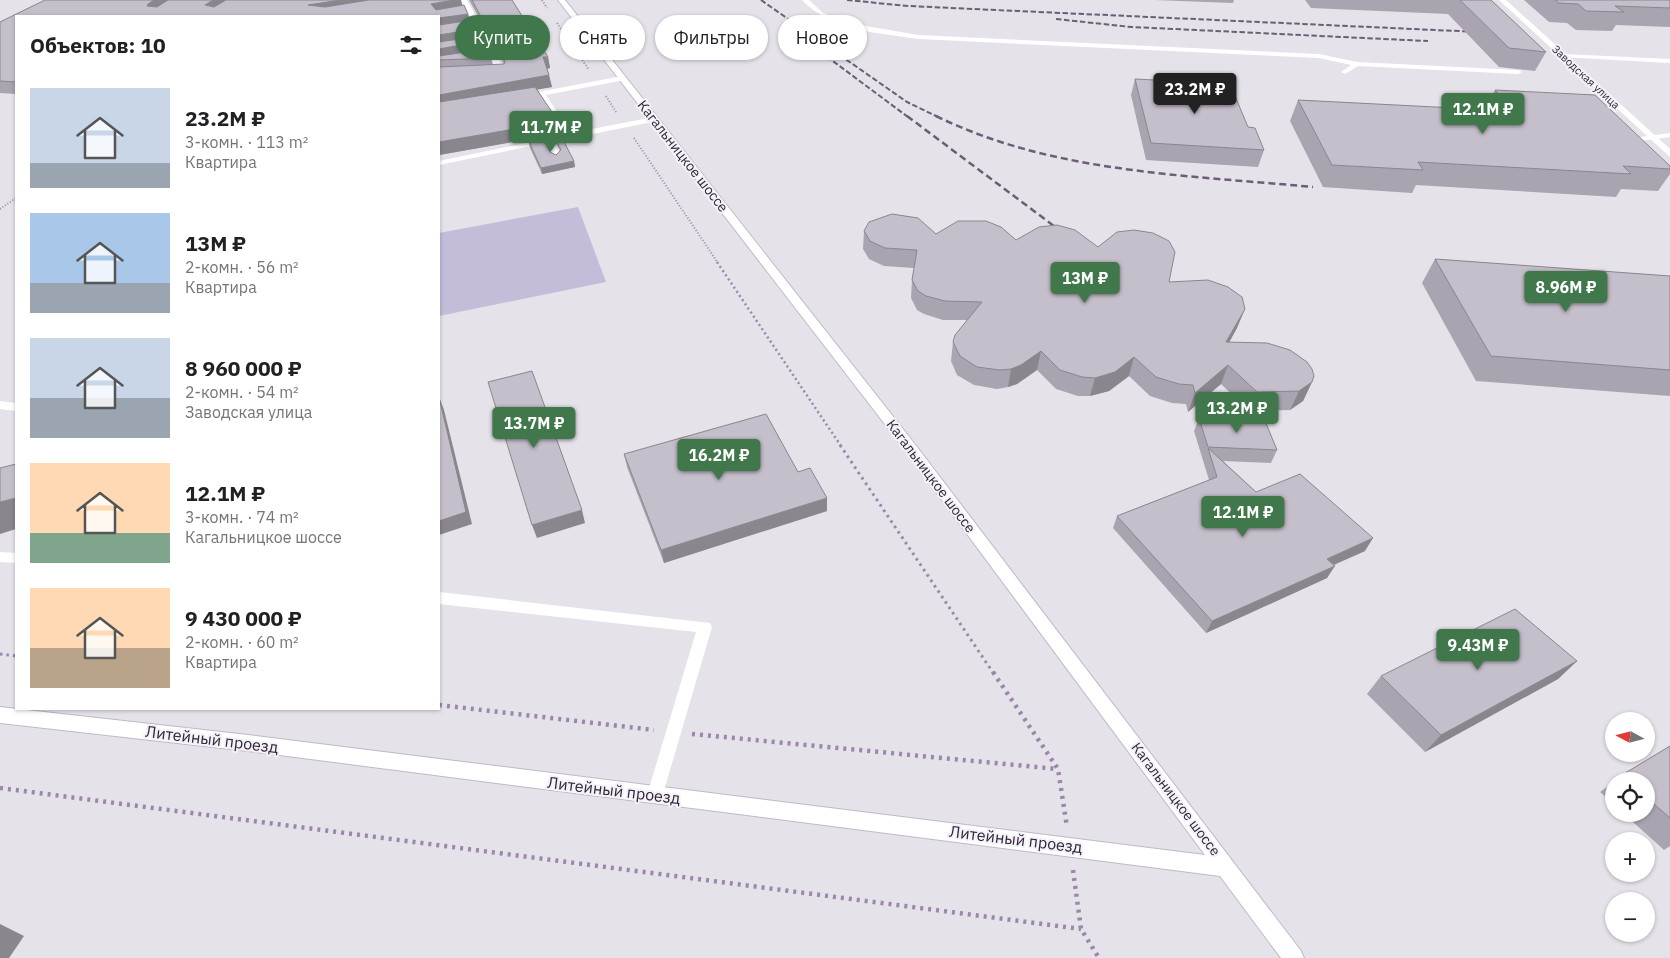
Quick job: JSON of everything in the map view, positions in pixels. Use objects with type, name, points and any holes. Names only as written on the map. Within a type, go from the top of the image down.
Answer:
[{"type":"main road","name":"Кагальницкое шоссе","points":[[561,0],[909,446],[1294,958]]},
{"type":"main road","name":"Заводская улица","points":[[1502,0],[1670,154]]},
{"type":"main road","name":"Литейный проезд","points":[[0,715],[248,742],[1227,867]]},
{"type":"lane","points":[[464,0],[471,15]]},
{"type":"lane","points":[[805,0],[808,6],[821,15],[884,33],[1049,44],[1064,43],[1319,56],[1357,64],[1518,72]]},
{"type":"lane","points":[[462,14],[470,12]]},
{"type":"lane","points":[[1563,56],[1670,61]]},
{"type":"lane","points":[[484,74],[502,73],[496,60]]},
{"type":"lane","points":[[1345,72],[1357,64]]},
{"type":"lane","points":[[568,136],[538,94],[622,78]]},
{"type":"lane","points":[[440,163],[654,119]]},
{"type":"lane","points":[[1617,142],[1670,135]]},
{"type":"lane","points":[[549,142],[557,157]]},
{"type":"lane","points":[[0,405],[15,406]]},
{"type":"lane","points":[[0,557],[15,558]]},
{"type":"lane","points":[[440,598],[705,627],[655,795]]},
{"type":"path","points":[[542,0],[547,8]]},
{"type":"path","points":[[440,705],[675,732],[1058,769],[553,17]]},
{"type":"path","points":[[0,209],[15,199]]},
{"type":"path","points":[[0,654],[15,656]]},
{"type":"path","points":[[0,788],[1081,929],[1100,958]]},
{"type":"shaded area","points":[[578,207],[606,282],[440,316],[440,233]]},
{"type":"building","points":[[45,0],[154,0],[147,6],[157,7],[168,0],[213,0],[205,5],[214,7],[226,0],[341,0],[308,5],[325,7],[369,0],[454,0],[431,4],[436,10],[464,5],[468,14],[440,18],[440,15],[15,15],[15,82],[0,81],[0,22]]},
{"type":"building","points":[[472,0],[512,0],[521,15],[480,15]]},
{"type":"building","points":[[1460,0],[1491,0],[1546,52],[1509,48]]},
{"type":"building","points":[[1555,0],[1670,0],[1670,8],[1615,6],[1624,12],[1586,11],[1578,4],[1559,3]]},
{"type":"building","points":[[455,23],[455,32],[440,35],[440,25]]},
{"type":"building","points":[[455,40],[455,46],[440,49],[440,42]]},
{"type":"building","points":[[455,54],[455,59],[440,60],[440,56]]},
{"type":"building","points":[[504,60],[544,60],[549,75],[440,95],[440,67],[504,64]]},
{"type":"building","points":[[1135,79],[1230,84],[1248,127],[1255,128],[1264,150],[1151,143]]},
{"type":"building","points":[[535,87],[552,112],[550,113],[555,122],[440,142],[440,102]]},
{"type":"building","points":[[1495,90],[1595,95],[1670,166],[1670,169],[1623,166],[1631,174],[1418,162],[1423,170],[1332,165],[1298,100],[1514,111]]},
{"type":"building","points":[[561,136],[574,161],[541,168],[529,142],[544,139],[550,152],[556,155],[561,150],[555,138]]},
{"type":"building","points":[[892,214],[918,218],[936,234],[958,221],[986,221],[1001,227],[1016,240],[1039,227],[1057,225],[1075,230],[1098,247],[1117,232],[1134,230],[1153,233],[1169,241],[1175,252],[1169,282],[1208,280],[1228,287],[1242,297],[1245,309],[1226,342],[1267,343],[1290,350],[1307,362],[1312,369],[1314,376],[1312,382],[1299,391],[1257,392],[1228,365],[1195,393],[1193,385],[1179,384],[1156,377],[1134,357],[1115,372],[1095,378],[1082,377],[1060,370],[1041,351],[1021,365],[1011,369],[1000,370],[977,367],[960,356],[953,342],[955,335],[982,302],[945,301],[926,296],[918,291],[912,280],[917,250],[885,248],[870,241],[864,231],[869,222]]},
{"type":"building","points":[[1435,259],[1670,276],[1670,370],[1491,356]]},
{"type":"building","points":[[532,371],[582,510],[532,525],[488,382]]},
{"type":"building","points":[[440,401],[466,512],[440,521]]},
{"type":"building","points":[[766,414],[798,472],[810,468],[827,498],[661,550],[624,454]]},
{"type":"building","points":[[1199,418],[1265,421],[1277,450],[1208,447]]},
{"type":"building","points":[[1208,448],[1256,492],[1300,474],[1373,538],[1327,559],[1335,566],[1212,621],[1117,516],[1217,477]]},
{"type":"building","points":[[15,464],[15,498],[0,502],[0,468]]},
{"type":"building","points":[[1515,609],[1577,661],[1441,735],[1381,676]]},
{"type":"building","points":[[1670,746],[1670,818],[1655,805],[1655,772],[1627,772],[1644,762],[1655,762],[1655,755]]},
{"type":"railway","points":[[761,0],[907,102],[938,117]]},
{"type":"railway","points":[[847,0],[908,6],[1479,32]]},
{"type":"railway","points":[[1056,19],[1131,27],[1428,41]]},
{"type":"railway","points":[[831,60],[908,117]]},
{"type":"railway","points":[[907,116],[1054,226]]},
{"type":"railway","points":[[936,116],[980,135],[1026,149],[1073,160],[1168,174],[1313,187]]}]
